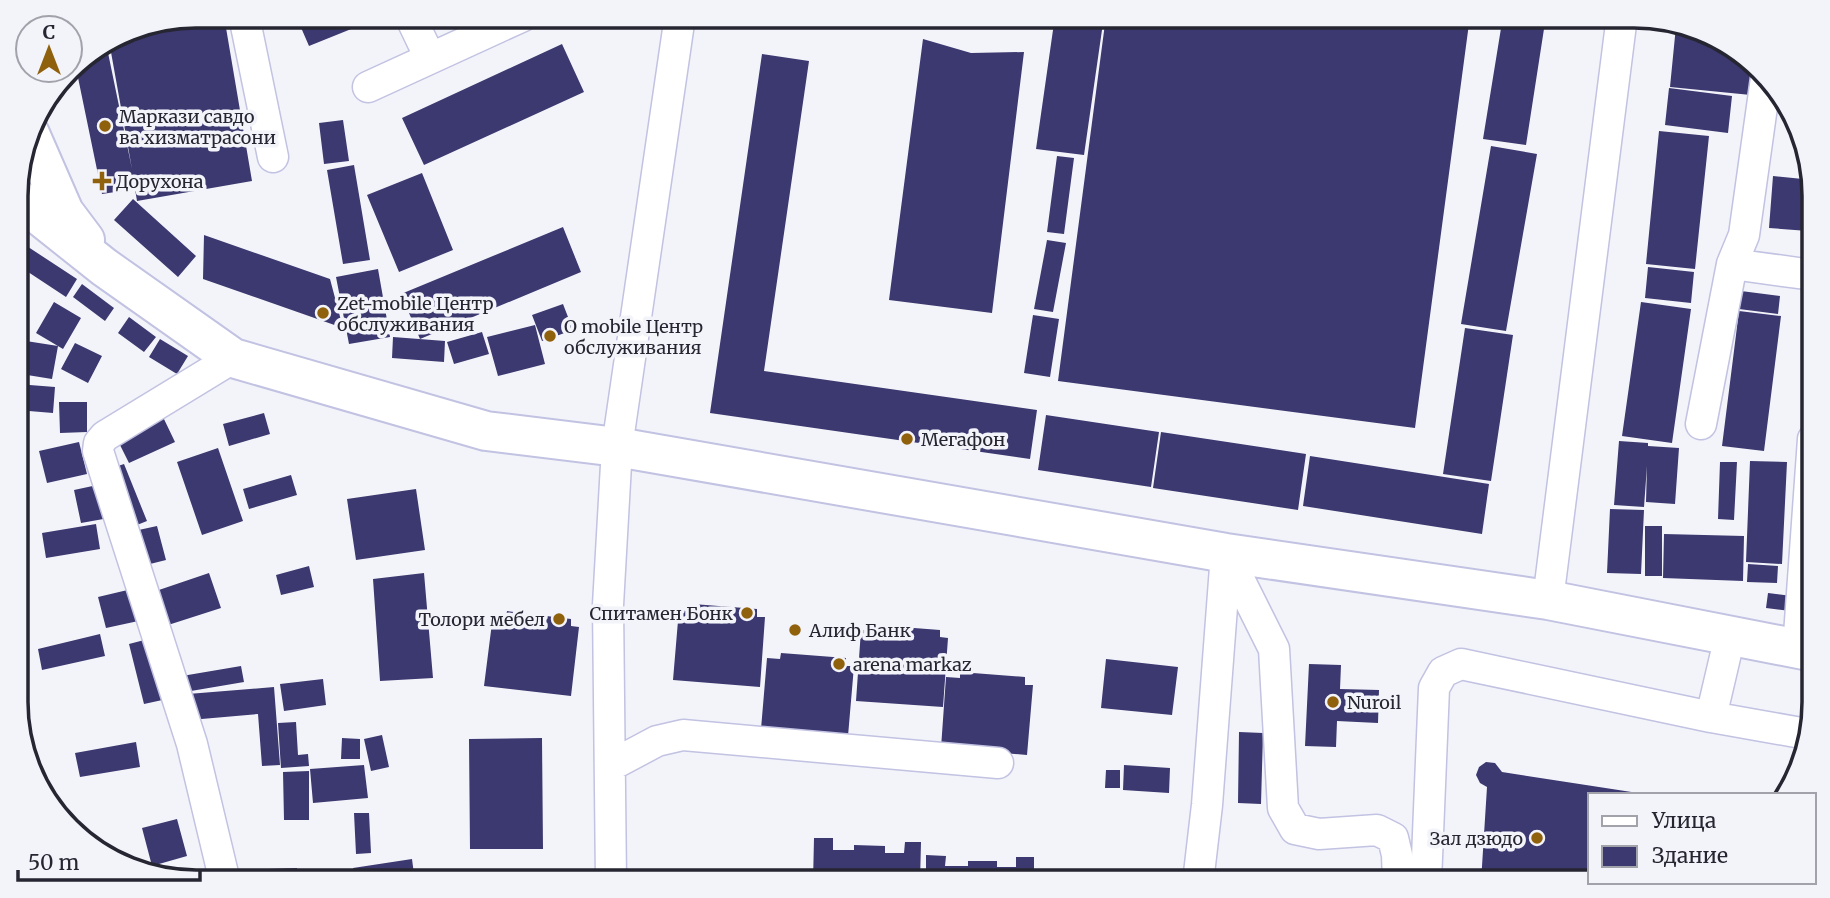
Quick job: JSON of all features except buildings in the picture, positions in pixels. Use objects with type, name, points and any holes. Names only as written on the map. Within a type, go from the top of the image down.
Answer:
[{"type":"main road","points":[[36,147],[64,212],[104,267]]},
{"type":"main road","points":[[28,207],[104,267],[233,358],[486,431],[617,447],[1226,554],[1548,600],[1802,649]]},
{"type":"street","points":[[246,28],[273,157]]},
{"type":"street","points":[[416,28],[430,58]]},
{"type":"street","points":[[368,87],[496,28]]},
{"type":"street","points":[[611,870],[608,605],[617,447],[678,28]]},
{"type":"street","points":[[1548,600],[1620,28]]},
{"type":"street","points":[[1701,424],[1732,264],[1744,234],[1764,91]]},
{"type":"street","points":[[1732,264],[1802,274]]},
{"type":"street","points":[[222,870],[192,744],[98,451],[99,443],[105,436],[233,358]]},
{"type":"street","points":[[1199,870],[1207,805],[1226,554]]},
{"type":"street","points":[[1226,554],[1274,649],[1283,808],[1296,829],[1319,834],[1377,830],[1393,838],[1398,870]]},
{"type":"street","points":[[1711,717],[1730,636]]},
{"type":"street","points":[[1426,870],[1434,688],[1443,673],[1461,664],[1711,717],[1799,733]]},
{"type":"street","points":[[610,766],[657,741],[683,735],[998,763]]},
{"type":"place","name":"Маркази савдо ва хизматрасони","points":[[105,126]]},
{"type":"place","name":"Дорухона","points":[[102,181]]},
{"type":"place","name":"Zet-mobile Центр обслуживания","points":[[323,313]]},
{"type":"place","name":"O mobile Центр обслуживания","points":[[550,336]]},
{"type":"place","name":"Мегафон","points":[[907,439]]},
{"type":"place","name":"Спитамен Бонк","points":[[747,613]]},
{"type":"place","name":"Толори мебел","points":[[559,619]]},
{"type":"place","name":"Алиф Банк","points":[[795,630]]},
{"type":"place","name":"arena markaz","points":[[839,664]]},
{"type":"place","name":"Nuroil","points":[[1333,702]]},
{"type":"place","name":"Зал дзюдо","points":[[1537,838]]}]
